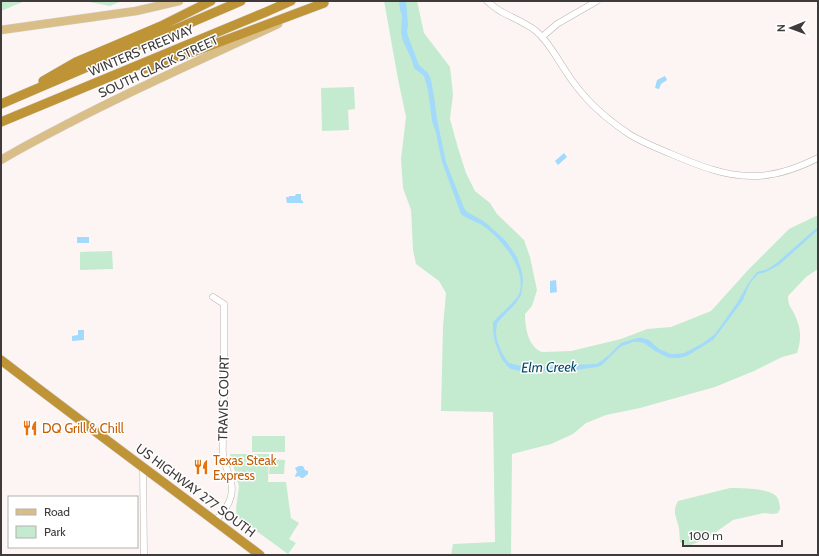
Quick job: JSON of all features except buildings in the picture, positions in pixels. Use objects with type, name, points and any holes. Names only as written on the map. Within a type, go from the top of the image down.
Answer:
[{"type":"highway","points":[[1,104],[76,62],[161,26],[212,1]]},
{"type":"highway","name":"WINTERS FREEWAY","points":[[1,104],[241,1]]},
{"type":"highway","name":"WINTERS FREEWAY","points":[[1,122],[45,105],[291,1]]},
{"type":"highway","points":[[45,105],[204,48],[326,2]]},
{"type":"highway","name":"US HIGHWAY 277 SOUTH","points":[[1,360],[69,413],[260,555]]},
{"type":"main road","points":[[1,30],[136,11],[179,1]]},
{"type":"main road","name":"SOUTH CLACK STREET","points":[[1,160],[107,103],[326,2]]},
{"type":"street","points":[[487,1],[500,11],[526,24],[536,31],[555,54],[564,70],[587,99],[602,114],[629,135],[642,142],[691,162],[737,175],[755,176],[775,174],[800,167],[818,158]]},
{"type":"street","points":[[542,37],[557,24],[597,1]]},
{"type":"street","name":"TRAVIS COURT","points":[[213,297],[224,304],[223,454],[224,464],[231,483],[232,494],[223,513],[215,521]]},
{"type":"street","points":[[143,467],[144,555]]},
{"type":"green space","points":[[1,1],[25,1],[1,11]]},
{"type":"green space","points":[[84,1],[122,1],[110,6]]},
{"type":"green space","points":[[384,1],[417,1],[424,33],[450,67],[453,94],[450,119],[466,173],[475,191],[490,203],[497,214],[524,240],[530,257],[537,290],[532,306],[525,314],[526,325],[530,341],[533,346],[542,352],[571,351],[621,339],[647,329],[671,327],[711,311],[749,269],[789,229],[818,215],[818,269],[806,277],[788,296],[790,307],[794,313],[799,328],[800,343],[797,353],[782,357],[754,371],[715,387],[640,408],[606,415],[586,423],[573,434],[551,444],[512,454],[511,555],[451,555],[453,544],[495,542],[493,412],[441,411],[443,326],[446,293],[439,281],[416,264],[413,250],[411,210],[403,188],[401,159],[406,117]]},
{"type":"green space","points":[[354,87],[355,109],[348,110],[349,130],[322,131],[321,88]]},
{"type":"green space","points":[[112,251],[113,269],[80,270],[80,252]]},
{"type":"green space","points":[[252,436],[285,436],[285,452],[252,452]]},
{"type":"green space","points":[[230,454],[269,454],[268,482],[286,482],[291,518],[299,523],[289,539],[296,543],[288,554],[237,517],[236,509],[239,486]]},
{"type":"green space","points":[[270,459],[285,460],[284,474],[269,474]]},
{"type":"green space","points":[[730,488],[755,489],[774,494],[777,497],[780,509],[778,513],[764,513],[733,520],[709,537],[688,546],[680,542],[679,528],[675,514],[675,508],[678,501]]},
{"type":"water","name":"Elm Creek","points":[[399,1],[406,1],[408,36],[419,65],[428,73],[431,80],[446,162],[464,208],[467,212],[485,222],[506,241],[517,257],[522,272],[523,281],[521,295],[516,303],[497,323],[497,340],[501,351],[509,363],[529,367],[597,364],[621,343],[637,338],[649,340],[659,349],[671,354],[684,353],[703,343],[715,334],[757,272],[768,269],[813,231],[817,228],[818,230],[779,265],[766,272],[758,274],[750,283],[743,300],[713,340],[687,356],[669,358],[655,351],[644,343],[633,342],[619,348],[602,365],[597,367],[576,370],[536,371],[520,371],[511,369],[501,358],[495,342],[493,322],[519,294],[521,285],[520,275],[511,255],[497,238],[482,225],[461,214],[442,162],[432,121],[428,90],[424,76],[414,68],[403,41],[401,33],[402,15]]},
{"type":"water","points":[[665,76],[667,80],[661,84],[659,89],[655,88],[657,80]]},
{"type":"water","points":[[564,153],[567,157],[558,165],[555,161]]},
{"type":"water","points":[[296,194],[301,194],[301,200],[303,203],[287,203],[286,197],[295,196]]},
{"type":"water","points":[[77,237],[89,237],[89,243],[77,243]]},
{"type":"water","points":[[556,280],[557,292],[550,293],[550,281]]},
{"type":"water","points":[[78,330],[84,330],[84,340],[72,341],[72,336],[78,335]]},
{"type":"water","points":[[303,466],[305,470],[308,471],[308,474],[303,478],[295,476],[297,472],[295,468]]},
{"type":"place","name":"DQ Grill & Chill","points":[[30,428]]},
{"type":"place","name":"Texas Steak Express","points":[[201,467]]}]
